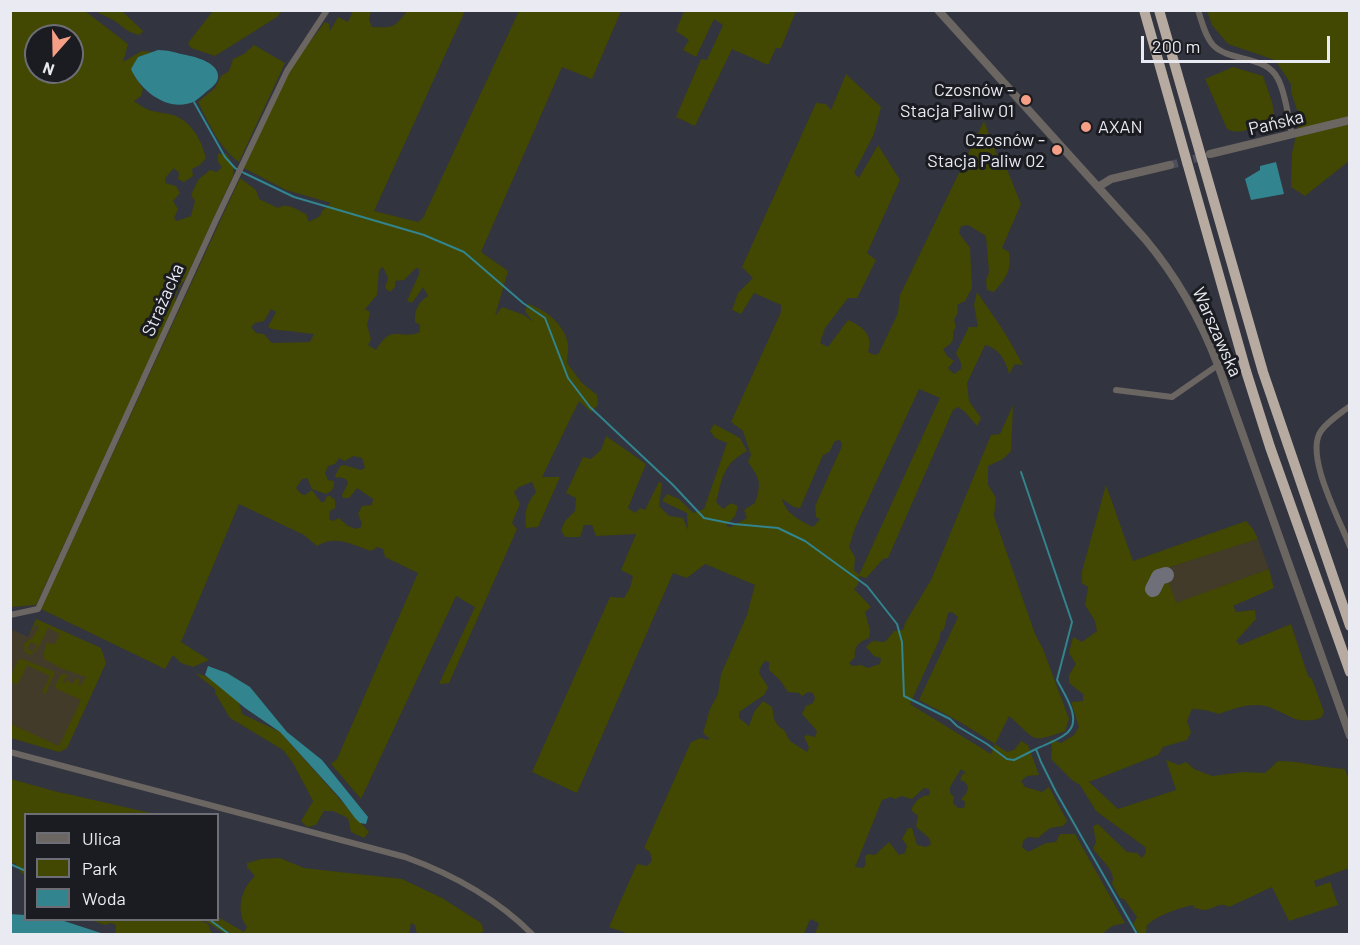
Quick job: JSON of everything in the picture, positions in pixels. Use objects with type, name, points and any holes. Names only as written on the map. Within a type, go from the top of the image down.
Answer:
[{"type":"highway","points":[[1144,10],[1246,371],[1270,447],[1350,672]]},
{"type":"highway","points":[[1159,10],[1263,372],[1350,626]]},
{"type":"street","name":"Strażacka","points":[[10,615],[38,609],[287,71],[327,10]]},
{"type":"street","name":"Warszawska","points":[[938,10],[1150,245],[1172,274],[1198,318],[1218,365],[1350,736]]},
{"type":"street","points":[[1198,10],[1206,32],[1215,46],[1228,53],[1253,60],[1274,73],[1280,82],[1292,134]]},
{"type":"street","name":"Pańska","points":[[1210,154],[1350,120]]},
{"type":"street","points":[[1098,187],[1111,179],[1170,165]]},
{"type":"street","points":[[1116,390],[1172,397],[1218,365]]},
{"type":"street","points":[[1350,406],[1322,429],[1317,439],[1316,450],[1317,465],[1350,547]]},
{"type":"street","points":[[10,752],[405,857],[464,882],[509,913],[532,934]]},
{"type":"shaded area","points":[[1258,539],[1269,569],[1176,604],[1164,569]]},
{"type":"shaded area","points":[[36,619],[101,648],[106,663],[67,748],[59,752],[11,738],[10,629],[28,637]]},
{"type":"green space","points":[[11,11],[85,11],[128,44],[123,62],[142,51],[153,52],[138,57],[133,74],[143,89],[141,96],[134,101],[147,109],[183,120],[194,130],[201,144],[206,158],[192,169],[193,176],[184,182],[178,179],[179,173],[174,168],[166,177],[165,183],[176,186],[180,193],[173,201],[178,209],[174,218],[177,221],[191,216],[195,201],[191,195],[198,180],[210,170],[217,172],[222,167],[218,162],[218,154],[227,154],[233,166],[233,176],[185,280],[177,291],[175,304],[36,605],[11,607]]},
{"type":"green space","points":[[95,11],[122,11],[143,31],[140,35],[130,32]]},
{"type":"green space","points":[[213,11],[282,11],[277,17],[215,56],[191,48],[188,43]]},
{"type":"green space","points":[[353,11],[371,11],[369,19],[372,27],[385,27],[396,24],[407,11],[465,11],[374,211],[418,222],[423,218],[519,11],[621,11],[592,79],[562,67],[481,252],[508,271],[495,316],[502,307],[524,315],[533,322],[525,311],[528,304],[541,310],[559,324],[568,346],[567,363],[582,383],[597,395],[598,405],[591,412],[579,401],[542,477],[560,477],[538,527],[526,528],[527,509],[536,492],[532,482],[519,487],[514,492],[520,504],[512,523],[517,529],[449,683],[439,684],[475,607],[456,596],[361,799],[331,764],[337,759],[418,573],[385,557],[383,549],[377,547],[371,551],[337,541],[317,546],[304,535],[239,504],[181,642],[209,660],[193,667],[181,663],[173,655],[165,669],[41,609],[240,178],[256,190],[259,199],[278,208],[288,206],[296,209],[306,214],[309,222],[320,216],[331,203],[286,190],[244,168],[293,64],[325,22],[329,24],[330,31],[338,17],[348,22]],"holes":[[[383,267],[388,278],[385,288],[390,292],[395,287],[395,281],[404,280],[416,268],[419,269],[407,301],[412,303],[423,287],[428,296],[419,304],[415,314],[415,322],[420,325],[420,332],[407,335],[392,334],[376,350],[368,345],[371,339],[367,325],[370,312],[365,309],[377,295],[379,270]],[[271,309],[276,312],[268,327],[314,334],[310,342],[272,343],[264,334],[256,333],[251,327],[255,323],[264,321]],[[353,456],[362,458],[365,468],[361,470],[340,466],[335,476],[346,479],[348,483],[342,495],[343,498],[349,498],[357,488],[373,499],[372,505],[362,506],[358,514],[362,523],[361,527],[356,529],[348,526],[339,518],[333,521],[329,519],[330,511],[335,508],[335,500],[330,496],[321,502],[312,490],[305,495],[296,488],[302,479],[307,478],[312,489],[328,493],[334,486],[334,481],[328,480],[325,473],[328,466],[335,464],[339,458],[345,461]]]},
{"type":"green space","points":[[684,11],[796,11],[781,48],[776,48],[768,65],[732,49],[695,126],[676,117],[701,59],[707,60],[723,25],[714,19],[696,57],[683,50],[689,40],[676,31]]},
{"type":"green space","points":[[1207,11],[1349,11],[1349,161],[1305,196],[1291,187],[1292,153],[1300,119],[1291,92],[1291,84],[1275,60],[1228,44],[1212,25]]},
{"type":"green space","points":[[254,45],[285,63],[239,162],[220,142],[198,102],[215,88],[221,76],[229,71],[233,59],[244,54]]},
{"type":"green space","points":[[1233,67],[1263,76],[1275,119],[1240,132],[1227,129],[1205,79]]},
{"type":"green space","points":[[846,74],[881,107],[874,134],[854,173],[859,178],[878,145],[900,180],[867,253],[876,260],[857,298],[848,298],[825,328],[820,343],[828,347],[848,320],[866,332],[870,341],[868,352],[875,355],[879,353],[898,313],[900,295],[984,121],[997,155],[1002,157],[1021,204],[1002,248],[1009,252],[1009,269],[994,292],[987,290],[986,280],[989,272],[986,236],[968,225],[961,226],[959,233],[970,248],[972,288],[965,301],[957,305],[958,312],[954,320],[956,327],[952,340],[943,349],[954,361],[948,368],[954,374],[961,369],[956,353],[969,327],[978,327],[974,305],[977,292],[1005,333],[1023,365],[1015,364],[1009,374],[1001,356],[994,349],[985,345],[967,383],[969,401],[981,418],[977,426],[958,407],[953,410],[888,558],[883,559],[866,578],[859,576],[858,585],[854,589],[871,607],[865,612],[870,630],[869,638],[858,645],[855,657],[849,663],[852,666],[861,665],[868,668],[880,664],[881,658],[874,656],[866,647],[872,641],[885,642],[894,631],[903,630],[931,580],[991,435],[1000,434],[1013,405],[1011,451],[1003,459],[988,466],[988,485],[996,498],[994,516],[1035,634],[1043,649],[1069,719],[1065,731],[1039,738],[1030,735],[1009,716],[995,744],[1007,752],[1014,750],[1021,741],[1028,745],[1039,775],[1027,776],[1021,781],[1025,787],[1042,792],[1049,787],[1067,821],[1063,826],[1050,828],[1038,838],[1028,837],[1023,841],[1022,847],[1028,852],[1046,843],[1056,842],[1060,834],[1075,834],[1125,923],[1112,926],[1102,934],[815,934],[819,923],[810,919],[804,934],[629,934],[609,927],[637,864],[647,866],[652,861],[650,852],[644,848],[691,742],[701,738],[710,739],[703,733],[710,709],[718,694],[721,674],[747,615],[755,585],[705,564],[687,578],[673,573],[577,793],[532,772],[610,597],[624,598],[633,576],[621,570],[636,534],[596,536],[592,525],[584,525],[580,537],[565,537],[561,530],[565,521],[575,511],[576,498],[566,493],[583,457],[591,459],[601,450],[606,436],[646,464],[628,508],[635,513],[640,508],[645,510],[659,482],[662,483],[659,506],[669,516],[683,518],[688,530],[687,513],[662,501],[667,494],[679,499],[693,513],[704,509],[727,443],[715,438],[710,431],[714,424],[740,438],[747,451],[728,467],[720,485],[716,502],[723,509],[731,503],[738,506],[735,516],[726,526],[731,527],[747,518],[744,510],[755,503],[759,481],[748,462],[751,455],[743,431],[731,422],[781,312],[781,305],[754,293],[741,314],[732,310],[738,293],[753,278],[742,267],[816,103],[826,104],[831,110]],"holes":[[[919,389],[940,398],[859,575],[854,570],[855,557],[849,547],[855,528]],[[840,440],[842,446],[815,506],[816,517],[820,519],[813,527],[790,513],[782,499],[800,508],[823,455],[829,452],[835,441]],[[952,612],[958,617],[919,700],[995,744],[991,754],[910,704],[940,638],[940,633],[944,629],[948,613]],[[765,661],[769,662],[769,670],[788,692],[799,693],[802,696],[808,692],[813,693],[815,698],[813,703],[806,706],[802,714],[817,731],[815,737],[807,735],[804,737],[809,747],[807,752],[790,741],[774,719],[772,707],[763,701],[754,712],[749,726],[739,718],[739,712],[764,695],[768,687],[759,673]],[[961,769],[967,774],[963,773],[960,780],[968,787],[961,799],[965,802],[964,808],[958,808],[953,803],[954,797],[950,793],[950,787]],[[924,788],[929,789],[930,795],[919,799],[911,810],[918,816],[916,827],[929,838],[931,844],[926,847],[917,845],[912,828],[908,828],[902,839],[907,846],[905,853],[899,855],[889,842],[875,855],[867,854],[863,868],[855,867],[882,800],[901,796],[912,799]]]},
{"type":"green space","points":[[1106,485],[1133,561],[1246,521],[1258,539],[1164,569],[1176,603],[1269,569],[1274,588],[1233,606],[1236,612],[1255,610],[1256,619],[1236,641],[1240,645],[1291,624],[1308,676],[1312,679],[1324,712],[1321,718],[1306,721],[1294,719],[1271,708],[1258,705],[1219,714],[1192,709],[1187,721],[1191,732],[1187,740],[1163,747],[1158,755],[1089,782],[1118,809],[1176,790],[1166,760],[1179,765],[1186,762],[1194,769],[1212,776],[1243,772],[1265,773],[1278,761],[1345,769],[1349,781],[1349,868],[1314,881],[1316,887],[1330,882],[1338,905],[1289,921],[1272,887],[1229,907],[1220,905],[1205,910],[1194,908],[1193,905],[1169,912],[1147,925],[1146,934],[1139,934],[1133,924],[1137,917],[1124,899],[1120,898],[1112,884],[1110,870],[1093,849],[1096,842],[1093,826],[1098,824],[1127,852],[1137,853],[1142,858],[1146,852],[1145,847],[1096,811],[1080,785],[1051,759],[1050,739],[1061,743],[1074,735],[1079,727],[1071,702],[1083,701],[1083,694],[1069,683],[1069,675],[1076,664],[1069,653],[1073,637],[1082,642],[1097,631],[1095,621],[1085,605],[1088,587],[1082,583],[1082,571]]},
{"type":"green space","points":[[36,619],[101,648],[106,663],[67,748],[59,752],[11,738],[11,724],[59,746],[81,700],[55,686],[63,674],[68,675],[62,682],[65,683],[67,679],[73,684],[76,678],[80,680],[78,684],[80,686],[86,677],[44,659],[47,642],[54,645],[60,634],[48,628],[39,647],[31,642],[27,649],[33,652],[36,646],[38,648],[31,655],[25,652],[24,644],[34,636],[39,626],[35,625],[29,635]]},
{"type":"green space","points":[[22,659],[55,672],[45,694],[42,693],[50,676],[27,665],[19,682],[16,684],[11,682],[11,676],[18,660]]},
{"type":"green space","points":[[196,674],[213,680],[229,691],[238,702],[242,714],[280,732],[369,832],[364,838],[351,832],[348,818],[333,811],[324,811],[316,825],[307,827],[301,821],[313,801],[293,763],[283,750],[230,718],[215,693],[215,689]]},
{"type":"green space","points":[[11,779],[151,813],[24,813],[24,874],[15,863],[11,864]]},
{"type":"green space","points":[[280,858],[304,868],[402,879],[442,898],[481,923],[484,931],[480,934],[417,934],[415,925],[411,923],[409,934],[225,934],[206,921],[219,921],[219,918],[244,932],[247,927],[241,914],[241,900],[246,887],[255,876],[247,867],[247,863],[261,859]]},
{"type":"green space","points":[[94,921],[202,921],[208,924],[212,934],[115,934],[116,925],[111,923],[105,925]]},
{"type":"water","points":[[158,50],[201,59],[215,68],[218,73],[216,82],[195,101],[185,104],[176,105],[157,98],[141,85],[131,69],[138,57]]},
{"type":"water","points":[[1276,162],[1284,194],[1251,200],[1245,179],[1260,170],[1260,166]]},
{"type":"water","points":[[208,666],[227,673],[250,687],[287,732],[322,760],[368,817],[366,824],[360,823],[355,818],[340,798],[280,732],[245,708],[205,675]]},
{"type":"water","points":[[10,914],[24,915],[24,921],[64,921],[104,934],[11,934]]},
{"type":"waterway","points":[[194,102],[225,157],[235,168],[294,197],[424,235],[464,252],[523,303],[545,318],[568,378],[590,407],[673,485],[704,518],[734,524],[778,528],[805,541],[867,586],[897,624],[902,642],[904,696],[950,719],[1007,759],[1014,760],[1036,749]]},
{"type":"waterway","points":[[1021,472],[1072,622],[1057,680],[1071,707],[1073,721],[1067,733],[1036,749],[1056,792],[1137,934]]},
{"type":"waterway","points":[[10,864],[24,870]]},
{"type":"waterway","points":[[211,921],[229,934]]},
{"type":"taxiway","points":[[1153,589],[1159,577],[1166,575]]},
{"type":"tunnel","points":[[1170,165],[1206,156]]},
{"type":"place","name":"Czosnów - Stacja Paliw 01","points":[[1026,100]]},
{"type":"place","name":"AXAN","points":[[1086,127]]},
{"type":"place","name":"Czosnów - Stacja Paliw 02","points":[[1057,150]]}]
